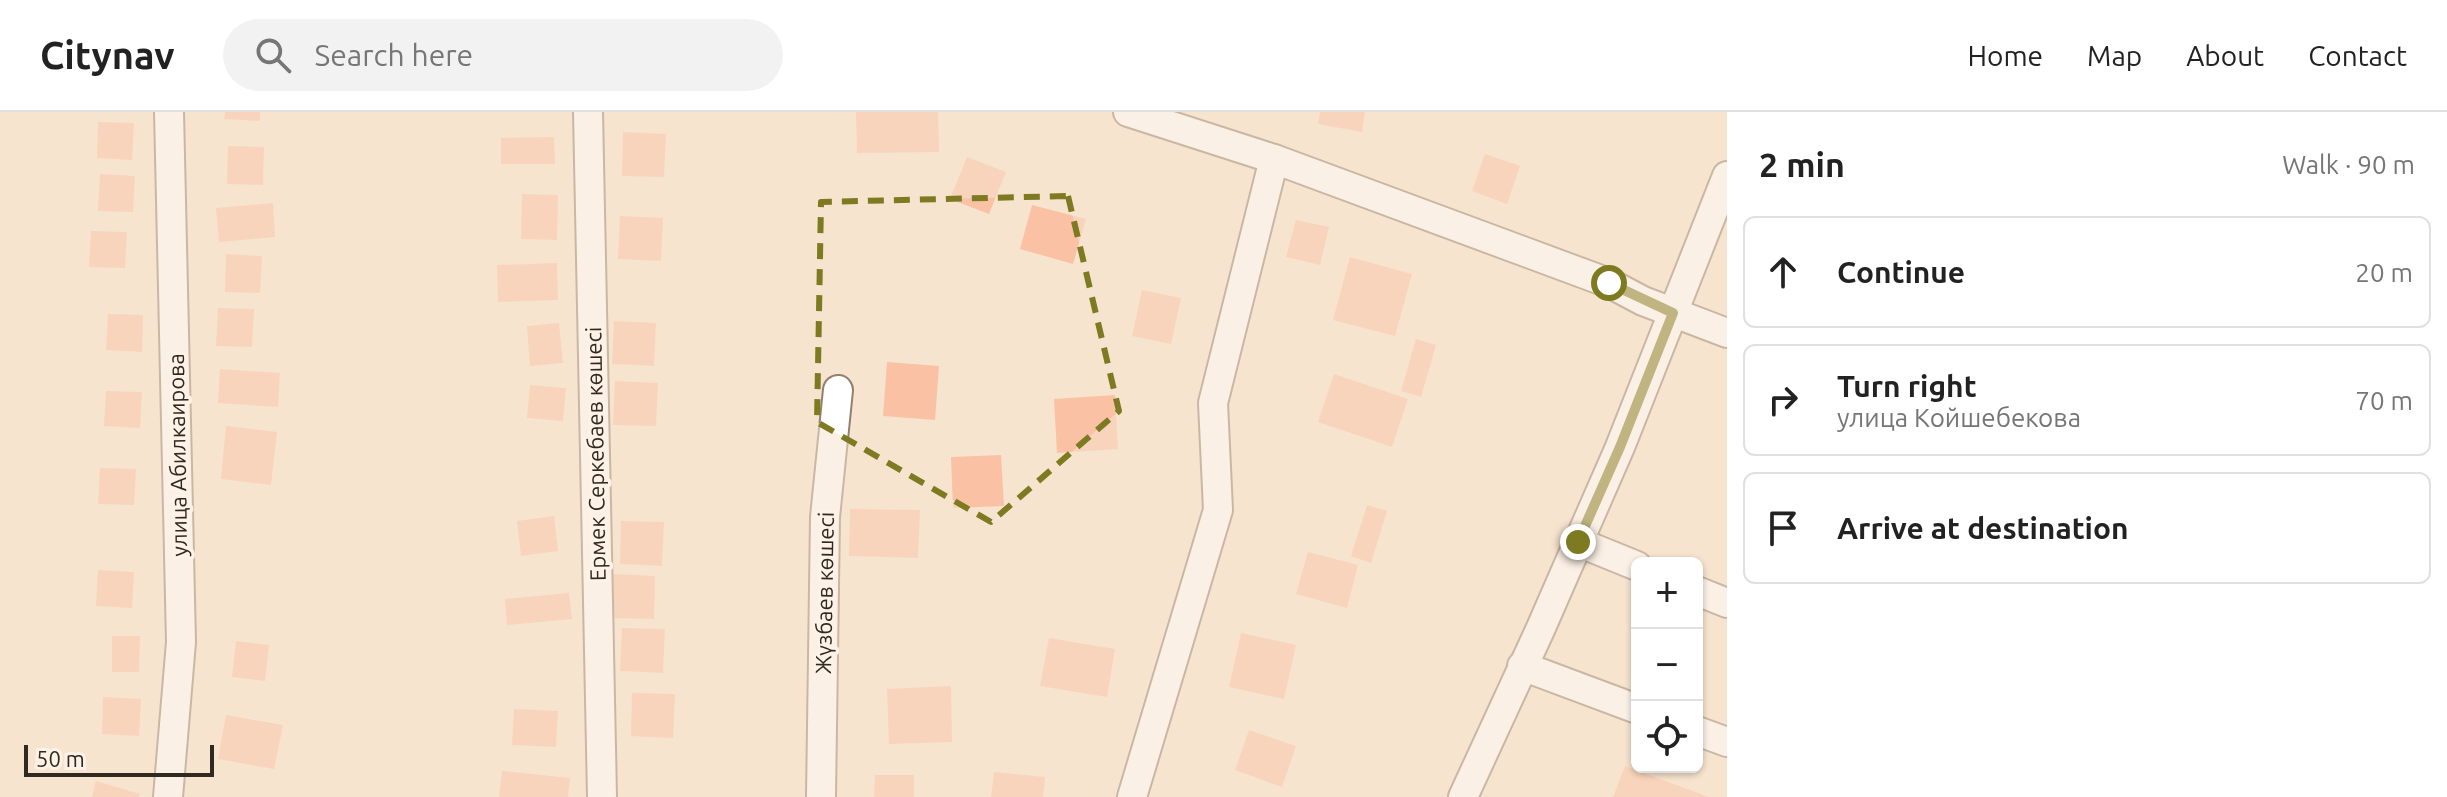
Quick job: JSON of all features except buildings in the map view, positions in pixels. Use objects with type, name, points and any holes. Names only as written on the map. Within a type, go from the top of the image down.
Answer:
[{"type":"street","name":"улица Абилкаирова","points":[[168,797],[181,642],[169,112]]},
{"type":"street","name":"Ермек Серкебаев көшесі","points":[[588,112],[602,797]]},
{"type":"street","points":[[1128,112],[1274,159],[1609,283],[1673,313],[1727,333]]},
{"type":"street","points":[[1132,797],[1218,510],[1213,403],[1274,159]]},
{"type":"street","points":[[1463,797],[1620,447],[1727,176]]},
{"type":"street","name":"Жүзбаев көшесі","points":[[821,797],[825,517],[838,390]]},
{"type":"street","points":[[1578,542],[1631,564]]},
{"type":"street","points":[[1703,593],[1727,603]]},
{"type":"street","points":[[1522,666],[1631,707]]},
{"type":"street","points":[[1703,733],[1727,742]]},
{"type":"highlighted area","points":[[1068,196],[1119,411],[991,522],[817,422],[821,202]]},
{"type":"route","points":[[1578,542],[1673,313],[1609,283]]}]
